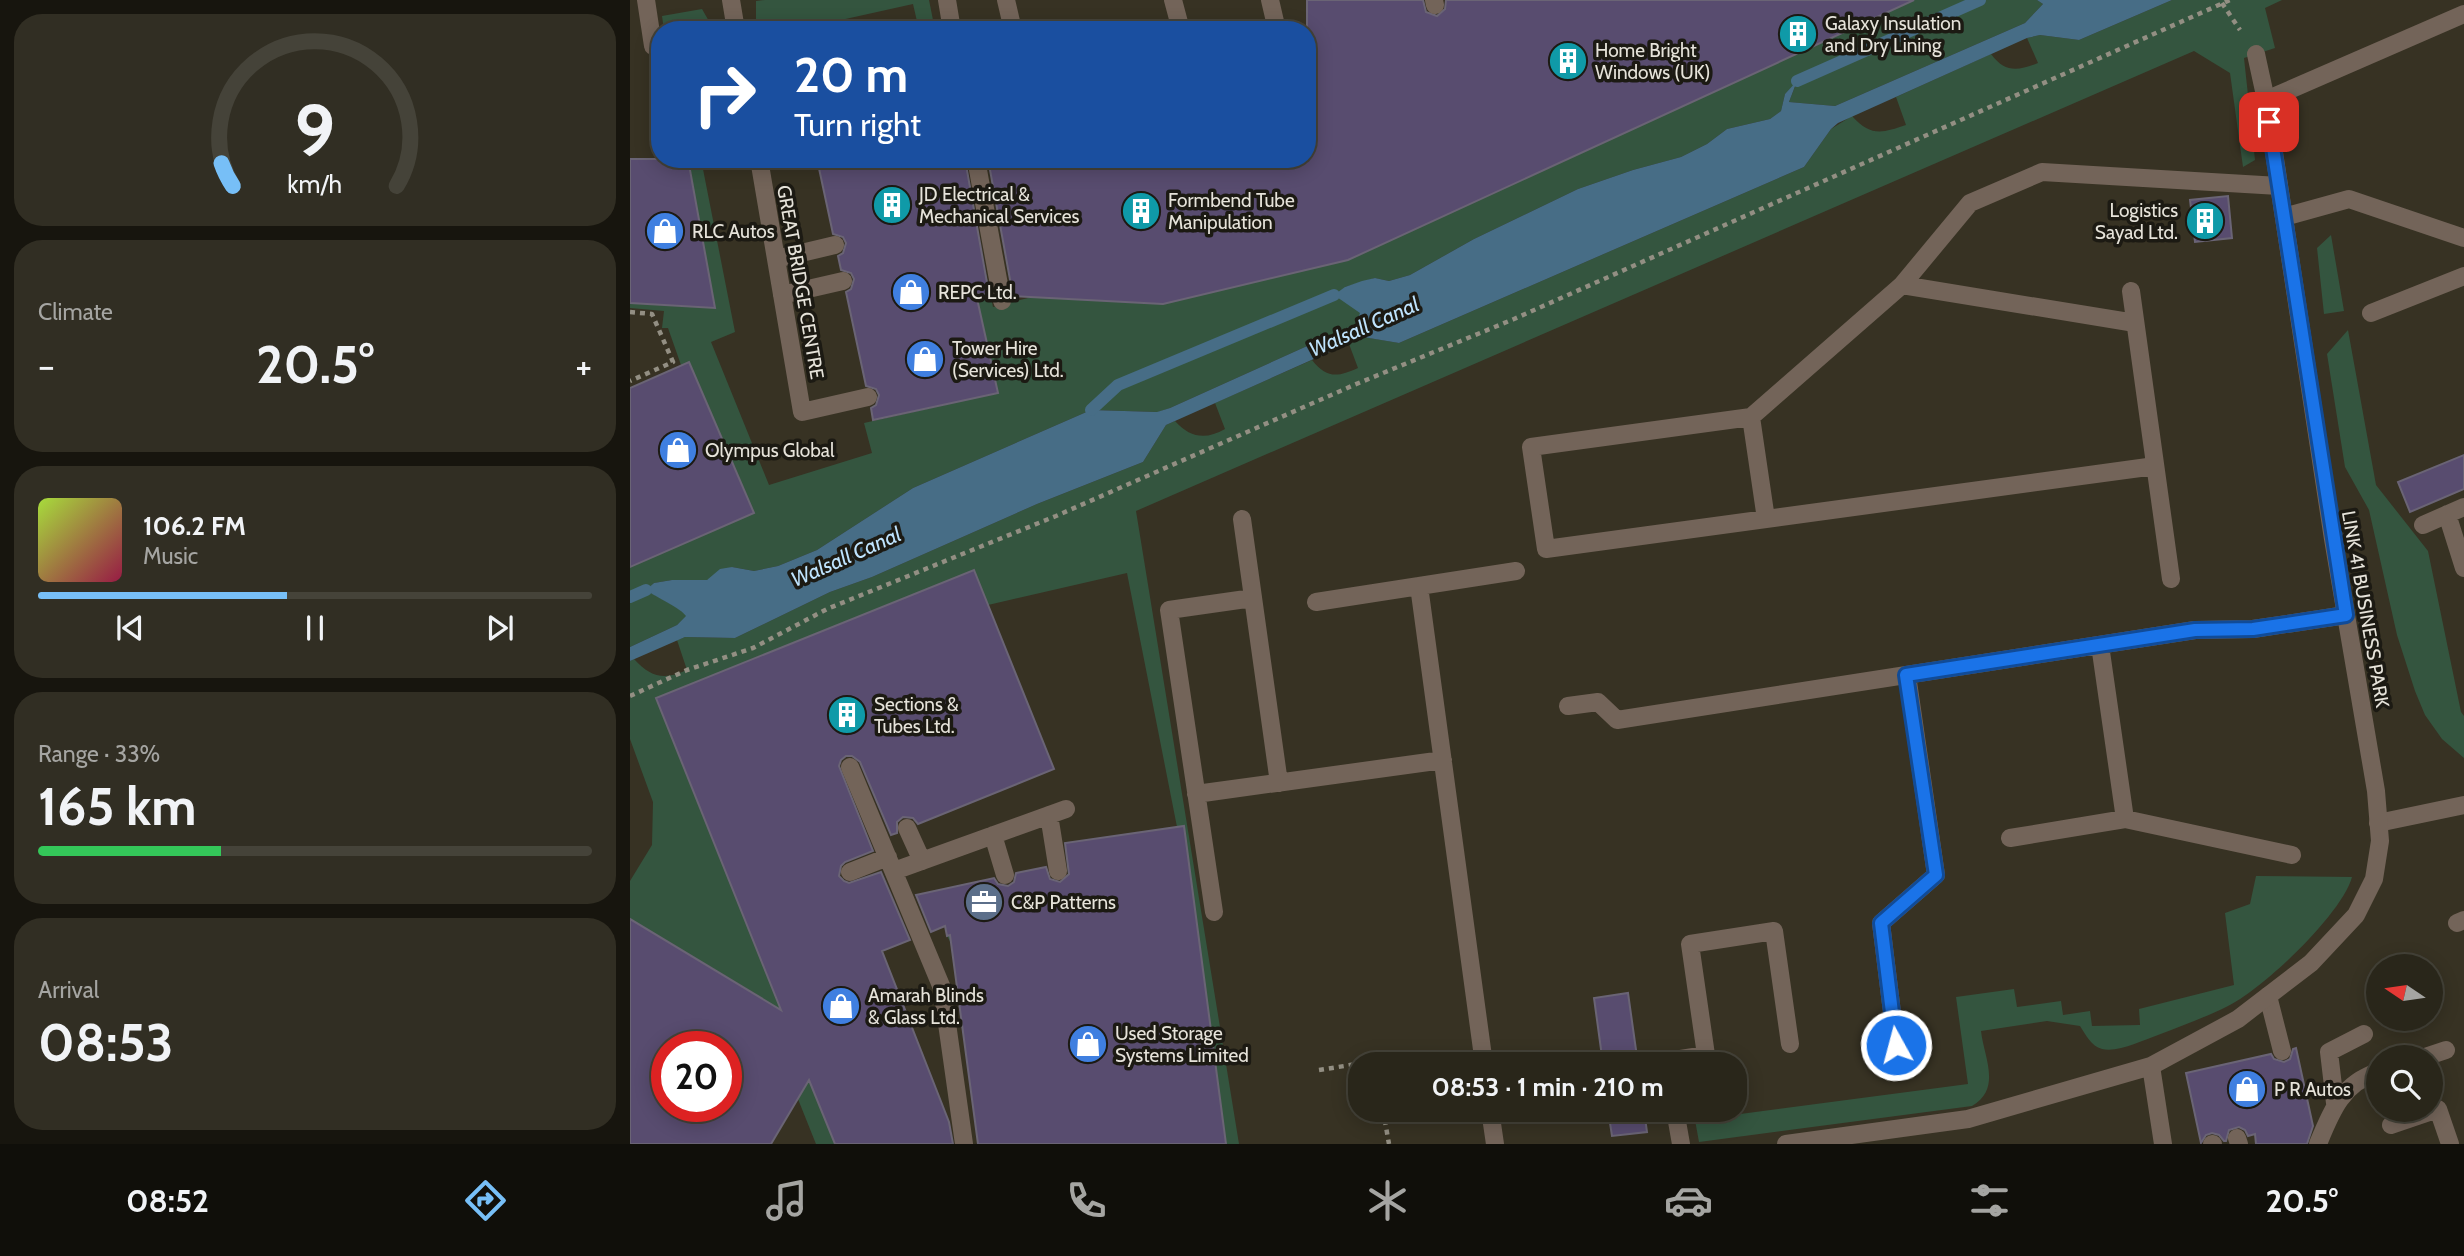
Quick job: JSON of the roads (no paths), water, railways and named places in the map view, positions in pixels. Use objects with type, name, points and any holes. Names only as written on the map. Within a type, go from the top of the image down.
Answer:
[{"type":"street","points":[[646,0],[651,33]]},
{"type":"street","points":[[731,0],[734,21]]},
{"type":"street","points":[[947,0],[950,21]]},
{"type":"street","points":[[1006,0],[1011,21]]},
{"type":"street","points":[[1173,0],[1179,21]]},
{"type":"street","points":[[1270,0],[1275,21]]},
{"type":"street","points":[[2266,100],[2464,14]]},
{"type":"street","name":"LINK 41 BUSINESS PARK","points":[[1786,1144],[1968,1119],[2151,1066],[2238,1019],[2311,963],[2356,915],[2374,879],[2379,841],[2376,791],[2266,100],[2256,54]]},
{"type":"street","name":"GREAT BRIDGE CENTRE","points":[[761,168],[802,412],[868,397]]},
{"type":"street","points":[[978,168],[1002,301]]},
{"type":"street","points":[[2155,466],[1546,549],[1531,447],[1751,416],[1902,285],[1970,204],[2042,172],[2279,186]]},
{"type":"street","points":[[2284,217],[2349,199],[2464,238]]},
{"type":"street","points":[[776,259],[835,245]]},
{"type":"street","points":[[2371,313],[2464,276]]},
{"type":"street","points":[[782,295],[844,281]]},
{"type":"street","points":[[1902,285],[2136,323]]},
{"type":"street","points":[[2131,291],[2171,579]]},
{"type":"street","points":[[1751,416],[1766,519]]},
{"type":"street","points":[[2423,525],[2456,511],[2464,568]]},
{"type":"street","points":[[1242,519],[1279,783]]},
{"type":"street","points":[[1316,602],[1516,571]]},
{"type":"street","points":[[1419,586],[1482,1052]]},
{"type":"street","points":[[1214,912],[1169,610],[1253,598]]},
{"type":"street","points":[[1568,706],[1598,702],[1617,720],[2195,630],[2253,629],[2346,615]]},
{"type":"street","points":[[2100,645],[2125,819]]},
{"type":"street","points":[[1899,1069],[1881,923],[1936,875],[1906,675]]},
{"type":"street","points":[[1196,794],[1443,761]]},
{"type":"street","points":[[850,767],[942,988],[964,1144]]},
{"type":"street","points":[[2378,823],[2464,804]]},
{"type":"street","points":[[849,872],[922,861],[1066,808]]},
{"type":"street","points":[[1049,815],[1058,871]]},
{"type":"street","points":[[2010,838],[2125,819],[2292,855]]},
{"type":"street","points":[[907,828],[922,861]]},
{"type":"street","points":[[993,835],[1005,875]]},
{"type":"street","points":[[1706,1052],[1690,944],[1774,931],[1790,1044]]},
{"type":"street","points":[[2268,996],[2282,1051]]},
{"type":"street","points":[[2335,1103],[2329,1052],[2364,1034]]},
{"type":"street","points":[[2151,1066],[2163,1144]]},
{"type":"street","points":[[2318,1144],[2335,1103],[2366,1076]]},
{"type":"street","points":[[2391,1125],[2438,1109],[2450,1144]]},
{"type":"street","points":[[1492,1122],[1495,1144]]},
{"type":"street","points":[[1677,1122],[1681,1144]]},
{"type":"water","name":"Walsall Canal","points":[[2037,0],[2172,0],[2079,40],[2040,35],[2027,38],[1838,123],[1804,167],[1399,343],[1363,337],[1166,425],[1143,462],[1037,504],[872,577],[830,592],[735,638],[685,637],[630,661],[630,647],[677,625],[686,616],[646,590],[654,583],[707,580],[720,569],[732,567],[754,571],[778,566],[817,550],[913,488],[1091,410],[1157,412],[1170,408],[1356,324],[1360,313],[1334,295],[1345,287],[1375,278],[1389,281],[1410,275],[1474,239],[1578,189],[1681,157],[1707,144],[1727,129],[1770,119],[1781,111],[1785,94],[1797,81],[1789,102],[1835,106],[2025,23],[2043,4]]},
{"type":"waterway","points":[[1797,81],[1980,0]]},
{"type":"waterway","points":[[1091,410],[1118,385],[1334,295]]},
{"type":"waterway","points":[[630,597],[646,590]]},
{"type":"place","name":"Galaxy Insulation and Dry Lining","points":[[1798,34]]},
{"type":"place","name":"Home Bright Windows (UK)","points":[[1568,61]]},
{"type":"place","name":"JD Electrical & Mechanical Services","points":[[892,205]]},
{"type":"place","name":"Formbend Tube Manipulation","points":[[1141,211]]},
{"type":"place","name":"Logistics Sayad Ltd.","points":[[2205,221]]},
{"type":"place","name":"RLC Autos","points":[[665,231]]},
{"type":"place","name":"REPC Ltd.","points":[[911,292]]},
{"type":"place","name":"Tower Hire (Services) Ltd.","points":[[925,359]]},
{"type":"place","name":"Olympus Global","points":[[678,450]]},
{"type":"place","name":"Sections & Tubes Ltd.","points":[[847,715]]},
{"type":"place","name":"C&P Patterns","points":[[984,902]]},
{"type":"place","name":"Amarah Blinds & Glass Ltd.","points":[[841,1006]]},
{"type":"place","name":"Used Storage Systems Limited","points":[[1088,1044]]},
{"type":"place","name":"P R Autos","points":[[2247,1089]]}]
